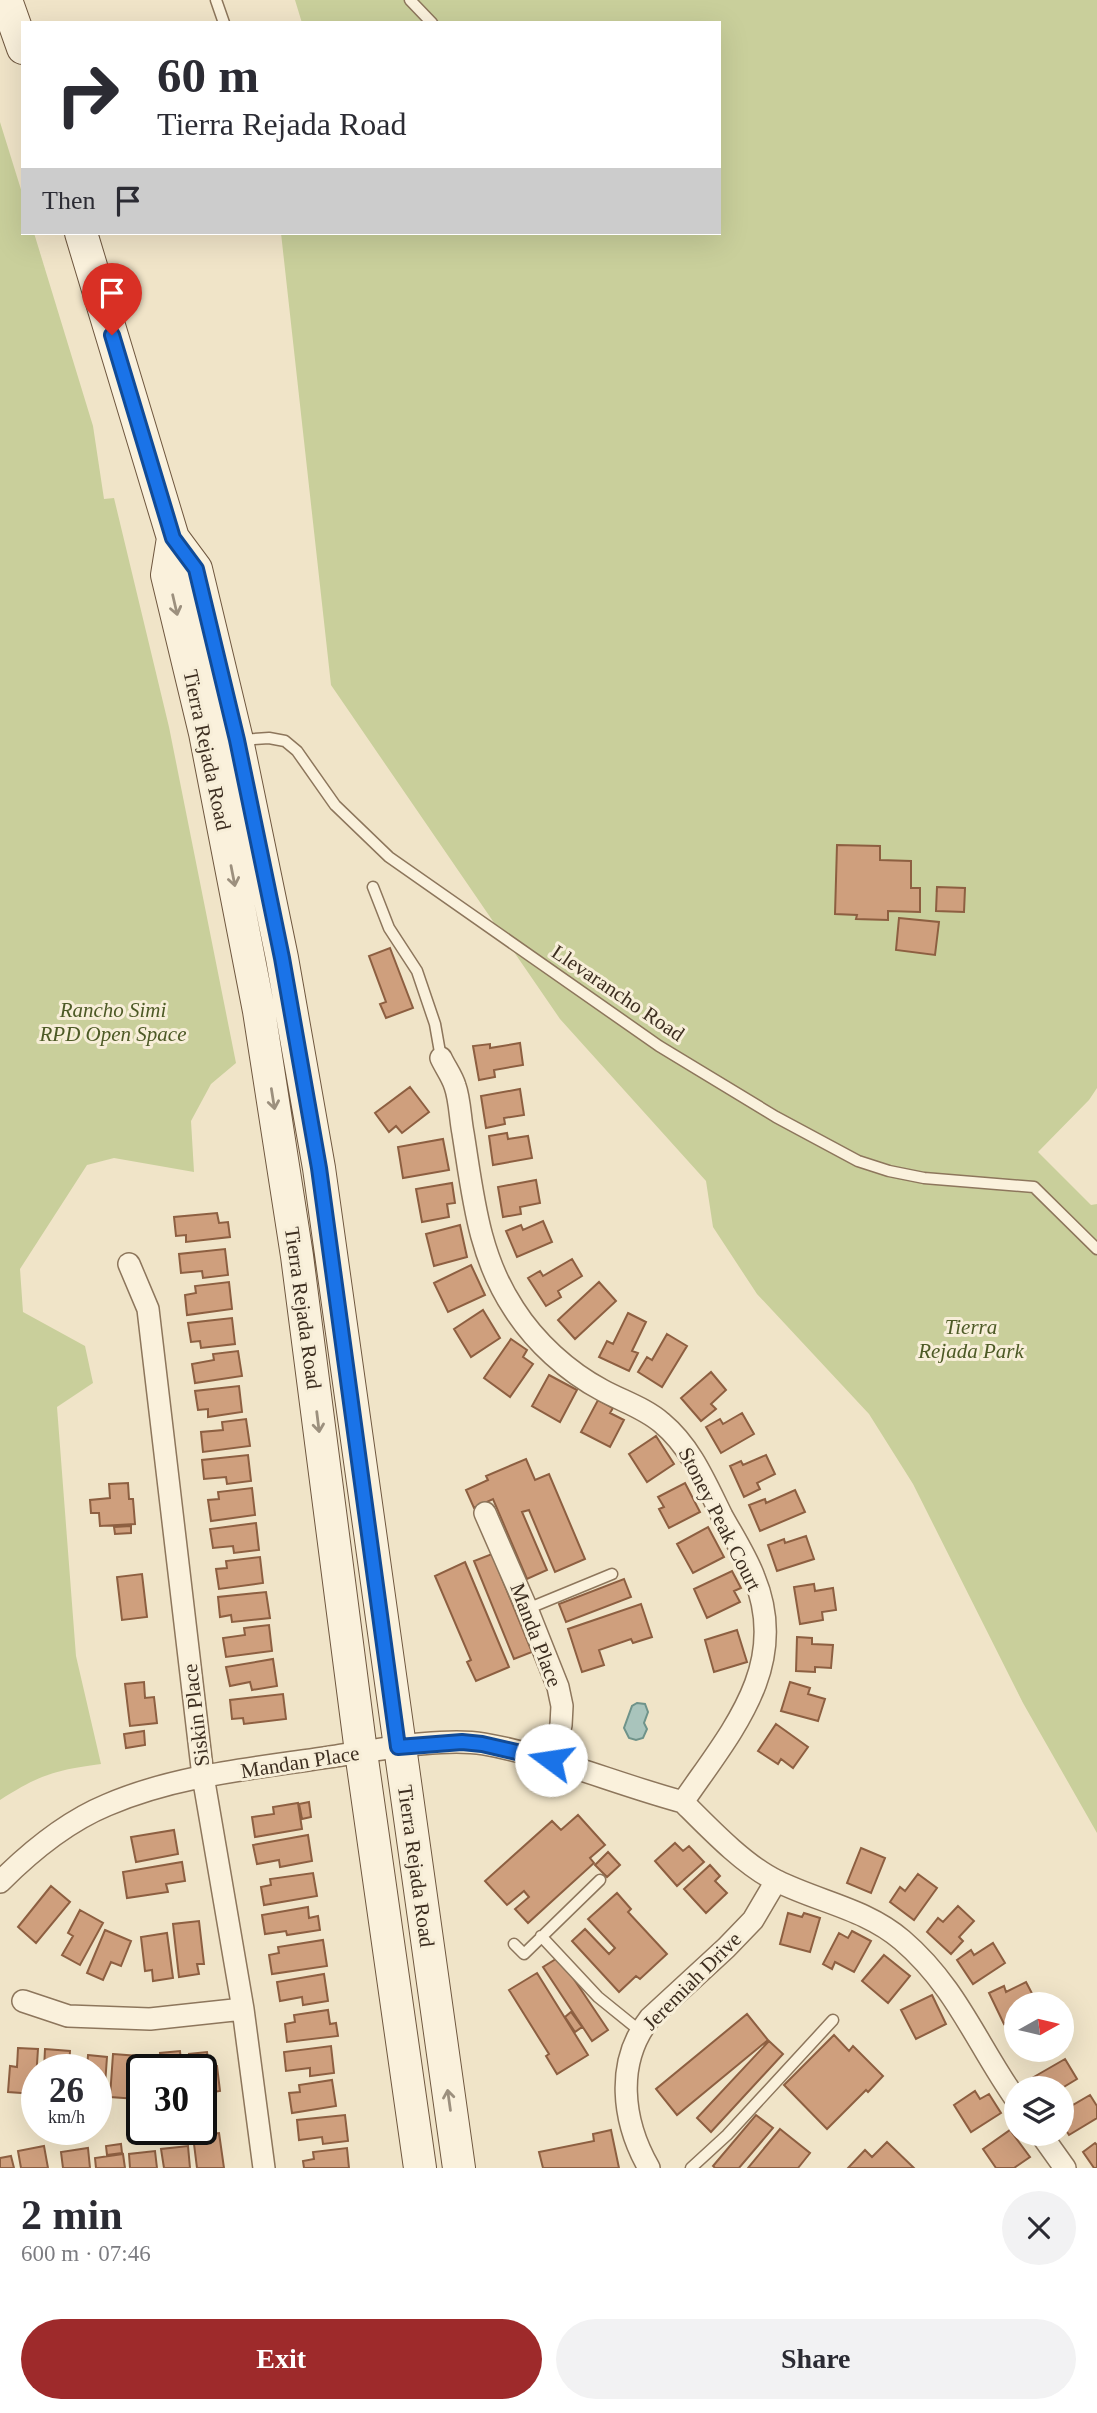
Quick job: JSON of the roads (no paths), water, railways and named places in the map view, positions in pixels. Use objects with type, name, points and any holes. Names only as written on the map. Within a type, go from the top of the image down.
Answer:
[{"type":"main road","points":[[6,0],[21,42]]},
{"type":"main road","name":"Tierra Rejada Road","points":[[82,235],[173,538],[196,569],[237,740],[282,958],[319,1168],[459,2168]]},
{"type":"main road","name":"Tierra Rejada Road","points":[[173,538],[167,575],[205,733],[260,1011],[297,1256],[361,1752],[420,2168]]},
{"type":"street","name":"Stoney Peak Court","points":[[441,1058],[455,1086],[480,1237],[494,1274],[514,1309],[539,1340],[568,1368],[601,1390],[638,1407],[662,1423],[682,1444],[755,1578],[763,1608],[765,1639],[757,1686],[745,1709],[683,1802]]},
{"type":"street","name":"Siskin Place","points":[[129,1264],[148,1309],[203,1776],[243,2009],[264,2168]]},
{"type":"street","name":"Manda Place","points":[[485,1513],[558,1687],[562,1706],[561,1725],[551,1760]]},
{"type":"street","name":"Mandan Place","points":[[0,1882],[26,1857],[64,1828],[106,1805],[151,1789],[203,1776],[398,1747],[462,1742],[482,1744],[551,1760],[683,1802]]},
{"type":"street","points":[[683,1802],[709,1828],[776,1881],[873,1920],[902,1940],[954,1997],[1004,2084]]},
{"type":"street","name":"Jeremiah Drive","points":[[649,2168],[635,2142],[627,2114],[626,2086],[630,2057],[640,2031],[650,2018],[754,1920],[776,1881]]},
{"type":"street","points":[[23,2001],[68,2016],[150,2019],[243,2009]]},
{"type":"street","points":[[1049,2146],[1065,2168]]},
{"type":"lane","points":[[216,0],[222,21]]},
{"type":"lane","points":[[410,0],[430,21]]},
{"type":"lane","name":"Llevarancho Road","points":[[237,740],[269,738],[285,741],[297,751],[335,805],[389,857],[659,1046],[776,1117],[858,1161],[889,1171],[924,1178],[1034,1187],[1097,1249]]},
{"type":"lane","points":[[373,887],[388,928],[417,971],[435,1024],[441,1058]]},
{"type":"lane","points":[[527,1609],[612,1574]]},
{"type":"lane","points":[[514,1944],[524,1954],[600,1880]]},
{"type":"lane","points":[[541,1936],[598,1997],[640,2031]]},
{"type":"lane","points":[[691,2168],[727,2135],[833,2020]]},
{"type":"water","points":[[637,1703],[645,1704],[648,1712],[644,1723],[647,1729],[643,1738],[636,1740],[629,1738],[624,1728],[632,1706]]},
{"type":"park label","name":"Rancho Simi RPD Open Space","points":[[113,1022]]},
{"type":"park label","name":"Tierra Rejada Park","points":[[971,1339]]}]
